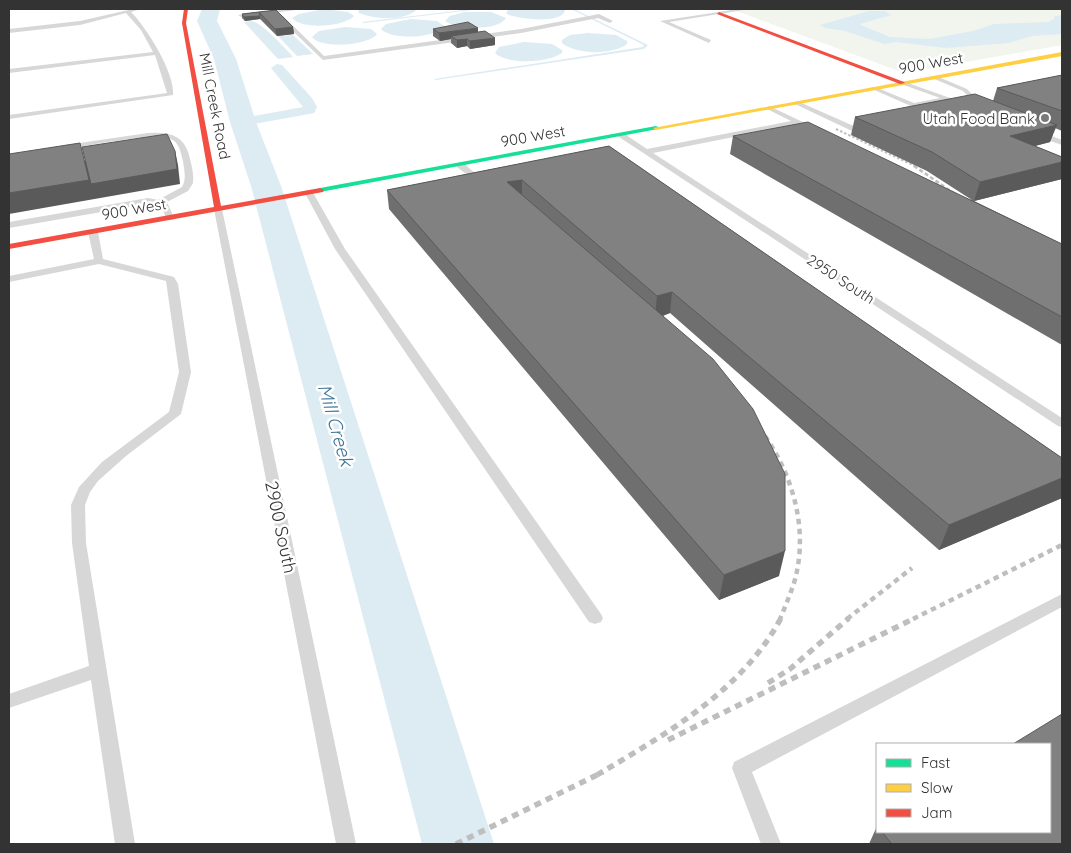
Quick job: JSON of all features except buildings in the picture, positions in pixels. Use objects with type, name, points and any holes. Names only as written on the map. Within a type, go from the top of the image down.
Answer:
[{"type":"main road","name":"Mill Creek Road","points":[[186,9],[184,23],[218,209]]},
{"type":"main road","points":[[714,11],[903,83]]},
{"type":"main road","name":"900 West","points":[[9,248],[460,165],[596,143],[620,135],[934,77],[1060,56]]},
{"type":"lane","points":[[9,31],[80,23],[138,9]]},
{"type":"lane","points":[[241,16],[301,9]]},
{"type":"lane","points":[[709,41],[663,21],[714,11],[747,9]]},
{"type":"lane","points":[[9,116],[171,94],[165,69],[139,22],[128,12]]},
{"type":"lane","points":[[276,12],[323,58],[521,32],[553,23],[595,15],[610,21]]},
{"type":"lane","points":[[9,71],[156,53]]},
{"type":"lane","points":[[934,77],[988,97]]},
{"type":"lane","points":[[903,83],[978,110]]},
{"type":"lane","points":[[873,88],[911,108],[949,98]]},
{"type":"lane","points":[[966,90],[975,100],[990,106]]},
{"type":"lane","points":[[797,103],[855,130],[872,126]]},
{"type":"lane","points":[[769,108],[806,126]]},
{"type":"lane","points":[[646,152],[798,122]]},
{"type":"lane","points":[[1062,135],[1031,127],[1062,143]]},
{"type":"lane","points":[[9,225],[141,201],[161,202],[185,189],[189,183],[186,152],[180,140],[171,136],[148,135],[56,149]]},
{"type":"lane","name":"2950 South","points":[[620,135],[1062,423]]},
{"type":"lane","points":[[460,165],[474,176],[491,177]]},
{"type":"lane","points":[[309,193],[340,249],[595,618]]},
{"type":"lane","points":[[161,202],[164,204],[170,218]]},
{"type":"lane","name":"2900 South","points":[[218,209],[243,324],[261,429],[346,844]]},
{"type":"lane","points":[[93,232],[99,261]]},
{"type":"lane","points":[[9,279],[99,261],[170,279],[173,284],[185,372],[176,414],[141,438],[95,476],[79,500],[79,543],[125,844]]},
{"type":"lane","points":[[771,844],[741,768],[1062,600]]},
{"type":"lane","points":[[9,701],[99,670]]},
{"type":"shaded area","points":[[324,9],[348,12],[354,16],[341,23],[323,26],[304,24],[292,18],[299,14]]},
{"type":"shaded area","points":[[358,9],[417,9],[398,18],[381,18],[359,13]]},
{"type":"shaded area","points":[[509,9],[563,9],[565,11],[556,18],[540,19],[509,15],[506,13]]},
{"type":"shaded area","points":[[750,9],[1062,9],[1062,45],[904,73],[736,11]]},
{"type":"shaded area","points":[[869,11],[885,11],[891,15],[860,24],[890,37],[929,39],[973,31],[994,24],[1048,22],[1054,19],[1055,16],[1062,15],[1062,34],[1032,36],[1009,43],[945,48],[896,42],[884,44],[820,25]]},
{"type":"shaded area","points":[[464,12],[491,12],[506,18],[495,25],[477,28],[458,26],[445,21],[450,16]]},
{"type":"shaded area","points":[[411,19],[437,21],[444,26],[432,34],[423,36],[394,35],[386,33],[381,29],[386,24]]},
{"type":"shaded area","points":[[252,21],[267,31],[293,57],[278,59],[244,22]]},
{"type":"shaded area","points":[[345,27],[371,29],[377,34],[364,41],[344,44],[324,43],[312,37],[319,31]]},
{"type":"shaded area","points":[[588,33],[616,35],[627,41],[627,44],[613,50],[594,52],[576,50],[562,43],[562,40],[570,35]]},
{"type":"shaded area","points":[[293,35],[313,54],[297,56],[278,36]]},
{"type":"shaded area","points":[[524,42],[552,44],[562,50],[562,53],[538,61],[518,61],[501,57],[495,53],[499,47]]},
{"type":"waterway","name":"Mill Creek","points":[[211,9],[207,21],[225,59],[243,122],[266,186],[458,844]]},
{"type":"waterway","points":[[364,22],[478,9]]},
{"type":"waterway","points":[[436,79],[644,48],[646,45],[572,9]]},
{"type":"waterway","points":[[243,122],[309,110],[310,107],[307,101],[277,68]]},
{"type":"railway","points":[[836,129],[917,167]]},
{"type":"railway","points":[[914,166],[964,200]]},
{"type":"railway","points":[[765,436],[775,452],[791,488],[799,525],[798,564],[794,583],[780,619]]},
{"type":"railway","points":[[913,619],[1062,545]]},
{"type":"railway","points":[[847,619],[912,568]]},
{"type":"railway","points":[[597,775],[675,727],[724,689],[746,668],[765,644],[781,618]]},
{"type":"railway","points":[[768,683],[790,669],[849,618]]},
{"type":"railway","points":[[668,740],[915,618]]},
{"type":"railway","points":[[597,775],[603,772]]},
{"type":"railway","points":[[456,844],[597,775]]},
{"type":"traffic: fast","points":[[320,190],[656,128]]},
{"type":"traffic: slow","points":[[656,128],[1062,54]]},
{"type":"traffic: jam","points":[[186,9],[184,23],[218,209]]},
{"type":"traffic: jam","points":[[719,13],[902,83]]},
{"type":"traffic: jam","points":[[9,247],[320,190]]},
{"type":"place","name":"Utah Food Bank","points":[[1045,118]]}]
